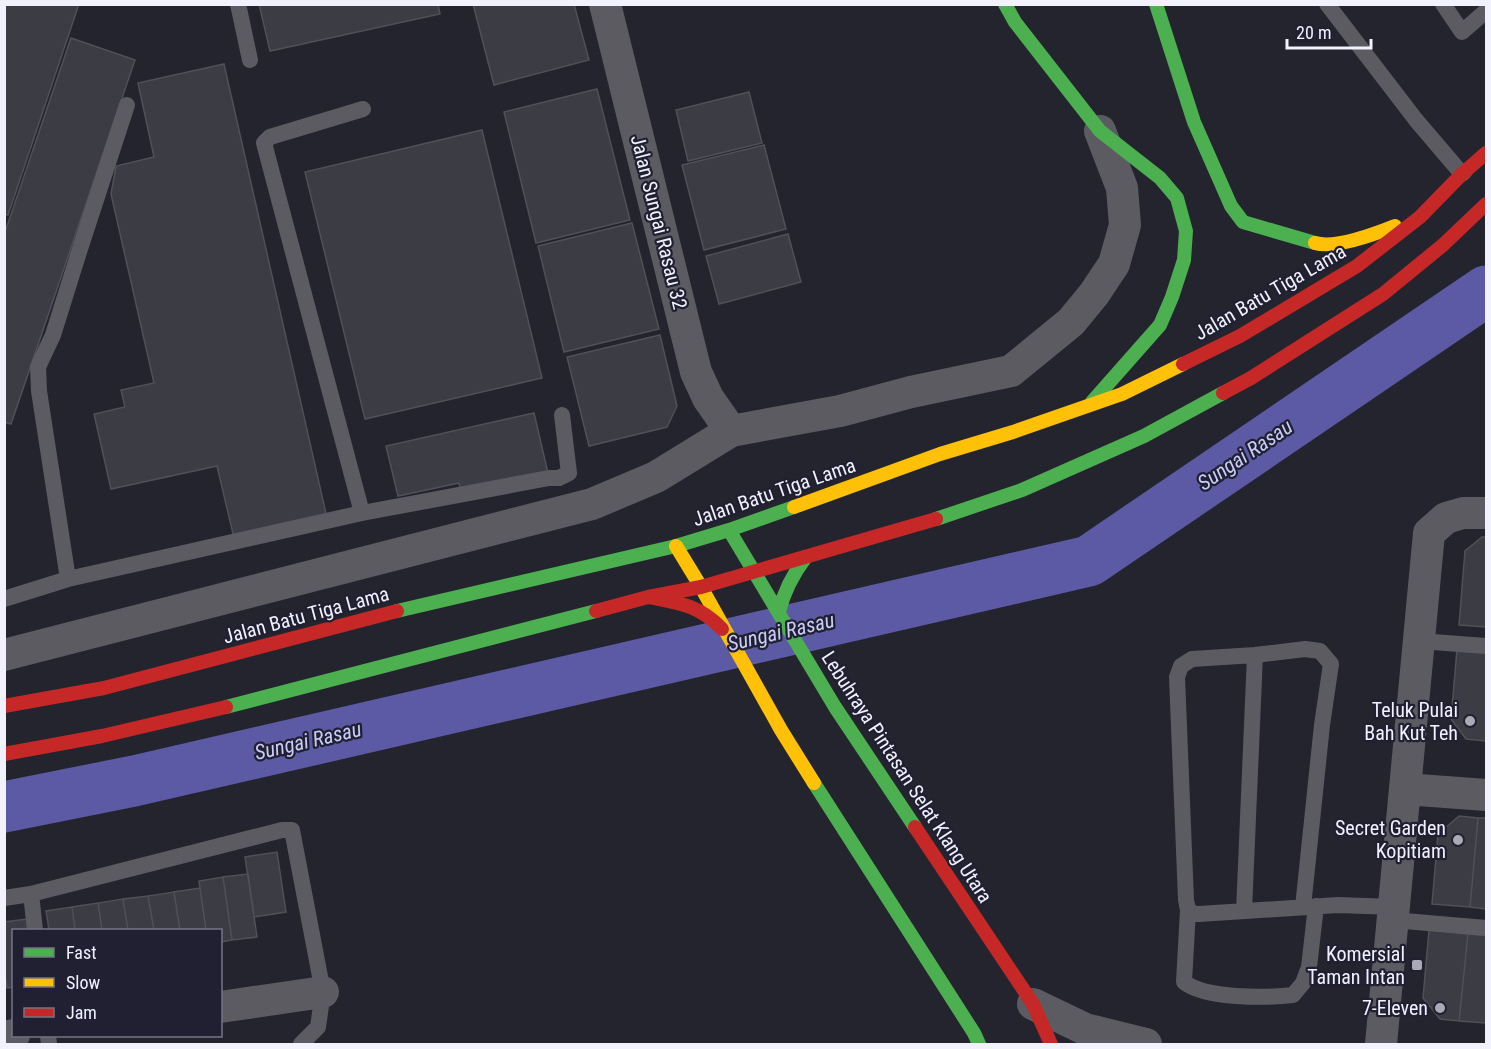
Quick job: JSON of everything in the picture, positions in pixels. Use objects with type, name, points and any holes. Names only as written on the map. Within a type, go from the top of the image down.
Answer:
[{"type":"main road","points":[[1005,4],[1015,22],[1100,131],[1160,178],[1177,198],[1186,231],[1184,260],[1160,325],[1089,405]]},
{"type":"main road","points":[[1156,4],[1194,122],[1231,206],[1243,222],[1322,245],[1364,238],[1419,217]]},
{"type":"main road","name":"Jalan Batu Tiga Lama","points":[[4,706],[104,688],[417,606],[676,546],[729,530],[940,454],[1013,432],[1122,394],[1240,336],[1357,266],[1419,217],[1486,153]]},
{"type":"main road","points":[[4,754],[102,736],[216,710],[648,597],[701,587],[954,514],[1022,490],[1144,436],[1251,378],[1383,294],[1443,245],[1486,204]]},
{"type":"main road","name":"Lebuhraya Pintasan Selat Klang Utara","points":[[729,530],[835,707],[1033,1004],[1051,1044]]},
{"type":"main road","points":[[676,546],[701,587],[710,612],[726,632],[781,730],[980,1044]]},
{"type":"main road","points":[[779,612],[786,587],[806,557]]},
{"type":"main road","points":[[648,597],[710,612]]},
{"type":"street","name":"Jalan Sungai Rasau 32","points":[[605,4],[696,372],[708,398],[731,431]]},
{"type":"street","points":[[4,655],[592,504],[656,477],[731,431],[840,411],[911,392],[1011,371],[1071,322],[1094,294],[1114,264],[1125,225],[1122,188],[1100,131]]},
{"type":"street","points":[[1381,1044],[1429,533],[1446,518],[1463,513],[1486,513]]},
{"type":"street","points":[[1405,789],[1486,795]]},
{"type":"street","points":[[222,1007],[323,992]]},
{"type":"street","points":[[1033,1004],[1085,1029],[1146,1044]]},
{"type":"lane","points":[[238,4],[250,60]]},
{"type":"lane","points":[[1327,4],[1416,120],[1462,174],[1486,143]]},
{"type":"lane","points":[[1443,4],[1462,32],[1486,11]]},
{"type":"lane","points":[[68,579],[39,391],[39,367],[53,336],[127,105]]},
{"type":"lane","points":[[362,513],[264,143],[270,136],[363,110]]},
{"type":"lane","points":[[4,599],[68,579],[362,513],[559,478],[569,472],[562,415]]},
{"type":"lane","points":[[1419,641],[1486,646]]},
{"type":"lane","points":[[1305,649],[1320,651],[1331,664],[1322,725],[1310,906],[1310,966],[1303,983],[1293,995],[1275,997],[1212,994],[1191,987],[1184,982],[1188,909],[1176,676],[1181,666],[1192,659],[1305,649]]},
{"type":"lane","points":[[1244,911],[1255,655]]},
{"type":"lane","points":[[4,898],[31,894],[282,830],[292,830],[323,992],[318,1027],[302,1044]]},
{"type":"lane","points":[[31,894],[35,929]]},
{"type":"lane","points":[[1188,909],[1195,914],[1338,905],[1486,928]]},
{"type":"building","points":[[4,4],[79,4],[8,215],[4,214]]},
{"type":"building","points":[[259,4],[438,4],[440,14],[270,51]]},
{"type":"building","points":[[473,4],[574,4],[589,60],[494,85]]},
{"type":"building","points":[[71,38],[135,60],[11,424],[4,422],[4,235]]},
{"type":"building","points":[[224,64],[327,518],[234,538],[217,466],[111,489],[94,414],[125,407],[121,390],[154,383],[111,194],[116,166],[154,157],[138,83]]},
{"type":"building","points":[[597,89],[630,220],[536,243],[504,112]]},
{"type":"building","points":[[749,92],[762,143],[688,161],[676,110]]},
{"type":"building","points":[[482,130],[542,378],[365,419],[305,172]]},
{"type":"building","points":[[764,145],[786,229],[704,250],[682,165]]},
{"type":"building","points":[[632,223],[659,329],[564,352],[538,246]]},
{"type":"building","points":[[788,234],[801,282],[719,304],[706,256]]},
{"type":"building","points":[[660,335],[677,406],[667,427],[589,446],[567,357]]},
{"type":"building","points":[[534,413],[548,473],[461,493],[459,483],[398,496],[386,446]]},
{"type":"building","points":[[1482,537],[1486,537],[1486,627],[1459,625],[1465,551]]},
{"type":"building","points":[[1457,649],[1486,652],[1486,741],[1466,739],[1451,719]]},
{"type":"building","points":[[1459,816],[1478,818],[1470,907],[1432,904],[1438,834]]},
{"type":"building","points":[[1478,818],[1486,818],[1486,909],[1470,907]]},
{"type":"building","points":[[277,852],[286,912],[254,917],[245,857]]},
{"type":"building","points":[[248,874],[257,937],[232,940],[223,877]]},
{"type":"building","points":[[223,877],[232,940],[222,942],[222,929],[206,929],[199,881]]},
{"type":"building","points":[[200,888],[206,929],[180,929],[174,892]]},
{"type":"building","points":[[174,892],[180,929],[154,929],[148,896]]},
{"type":"building","points":[[148,896],[154,929],[128,929],[123,899]]},
{"type":"building","points":[[123,899],[128,929],[102,929],[98,903]]},
{"type":"building","points":[[98,903],[102,929],[75,929],[72,907]]},
{"type":"building","points":[[72,907],[75,929],[49,929],[46,911]]},
{"type":"building","points":[[27,919],[28,929],[12,929],[12,987],[7,988],[4,967],[4,922]]},
{"type":"building","points":[[1429,930],[1468,934],[1459,1021],[1440,1019],[1423,998]]},
{"type":"building","points":[[1468,934],[1486,935],[1486,1023],[1459,1021]]},
{"type":"waterway","name":"Sungai Rasau","points":[[4,807],[134,781],[1089,561],[1486,291]]},
{"type":"traffic: fast","points":[[1005,4],[1015,22],[1100,131],[1160,178],[1177,198],[1186,231],[1184,260],[1160,325],[1092,402]]},
{"type":"traffic: fast","points":[[1156,4],[1194,122],[1231,206],[1243,222],[1315,243]]},
{"type":"traffic: fast","points":[[936,519],[1022,490],[1144,436],[1223,393]]},
{"type":"traffic: fast","points":[[397,611],[676,546],[794,507]]},
{"type":"traffic: fast","points":[[729,530],[835,707],[915,827]]},
{"type":"traffic: fast","points":[[779,612],[790,583],[806,557]]},
{"type":"traffic: fast","points":[[226,707],[596,611]]},
{"type":"traffic: fast","points":[[814,783],[979,1044]]},
{"type":"traffic: slow","points":[[1315,243],[1344,242],[1395,226]]},
{"type":"traffic: slow","points":[[794,507],[940,454],[1013,432],[1122,394],[1183,364]]},
{"type":"traffic: slow","points":[[676,546],[781,730],[814,783]]},
{"type":"traffic: jam","points":[[1183,364],[1240,336],[1357,266],[1420,217],[1486,153]]},
{"type":"traffic: jam","points":[[1223,393],[1251,378],[1383,294],[1443,245],[1486,204]]},
{"type":"traffic: jam","points":[[596,611],[648,597],[701,587],[936,519]]},
{"type":"traffic: jam","points":[[648,597],[688,606],[705,615],[722,629]]},
{"type":"traffic: jam","points":[[4,706],[104,688],[397,611]]},
{"type":"traffic: jam","points":[[4,754],[102,736],[226,707]]},
{"type":"traffic: jam","points":[[915,827],[1033,1004],[1051,1044]]},
{"type":"place","name":"Teluk Pulai Bah Kut Teh","points":[[1470,721]]},
{"type":"place","name":"Secret Garden Kopitiam","points":[[1458,840]]},
{"type":"place","name":"Komersial Taman Intan","points":[[1417,965]]},
{"type":"place","name":"7-Eleven","points":[[1440,1008]]}]
